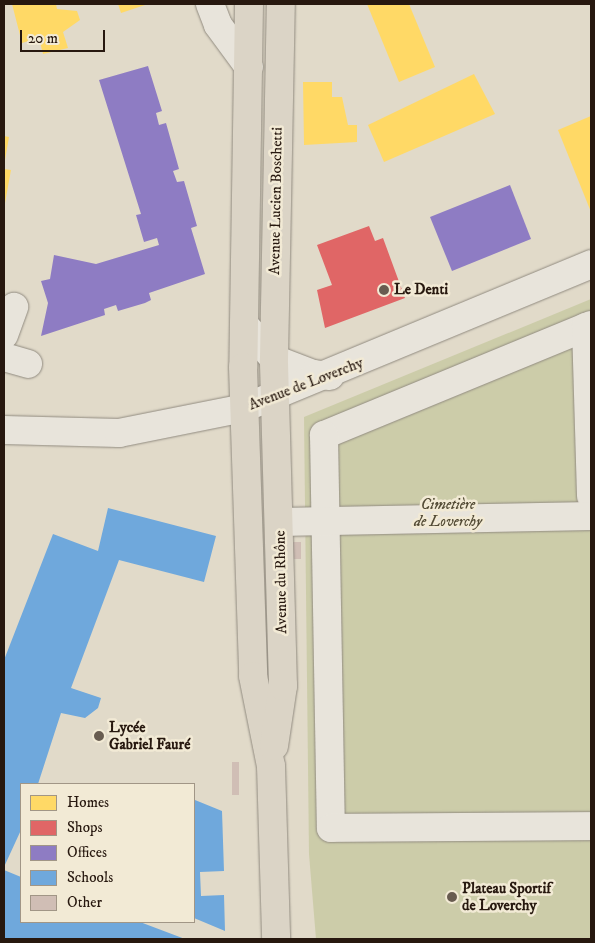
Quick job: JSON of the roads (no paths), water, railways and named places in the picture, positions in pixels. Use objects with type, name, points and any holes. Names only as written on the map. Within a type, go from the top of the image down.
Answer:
[{"type":"main road","name":"Avenue Lucien Boschetti","points":[[244,408],[249,4]]},
{"type":"main road","name":"Avenue Lucien Boschetti","points":[[277,398],[274,359],[280,4]]},
{"type":"main road","name":"Avenue du Rhône","points":[[276,939],[271,766],[282,686],[277,398]]},
{"type":"main road","name":"Avenue du Rhône","points":[[244,408],[253,676],[271,766]]},
{"type":"street","points":[[210,4],[218,25],[249,67]]},
{"type":"street","name":"Avenue de Loverchy","points":[[4,430],[119,433],[244,408],[277,398],[591,264]]},
{"type":"street","points":[[4,334],[14,306]]},
{"type":"street","points":[[244,324],[274,359],[313,374],[330,376]]},
{"type":"street","points":[[591,496],[588,326],[324,435],[331,828],[591,826]]},
{"type":"street","points":[[280,522],[591,516]]},
{"type":"place","name":"Le Denti","points":[[384,290]]},
{"type":"place","name":"Lycée Gabriel Fauré","points":[[99,736]]},
{"type":"place","name":"Plateau Sportif de Loverchy","points":[[452,897]]},
{"type":"park label","name":"Cimetière de Loverchy","points":[[448,512]]}]
